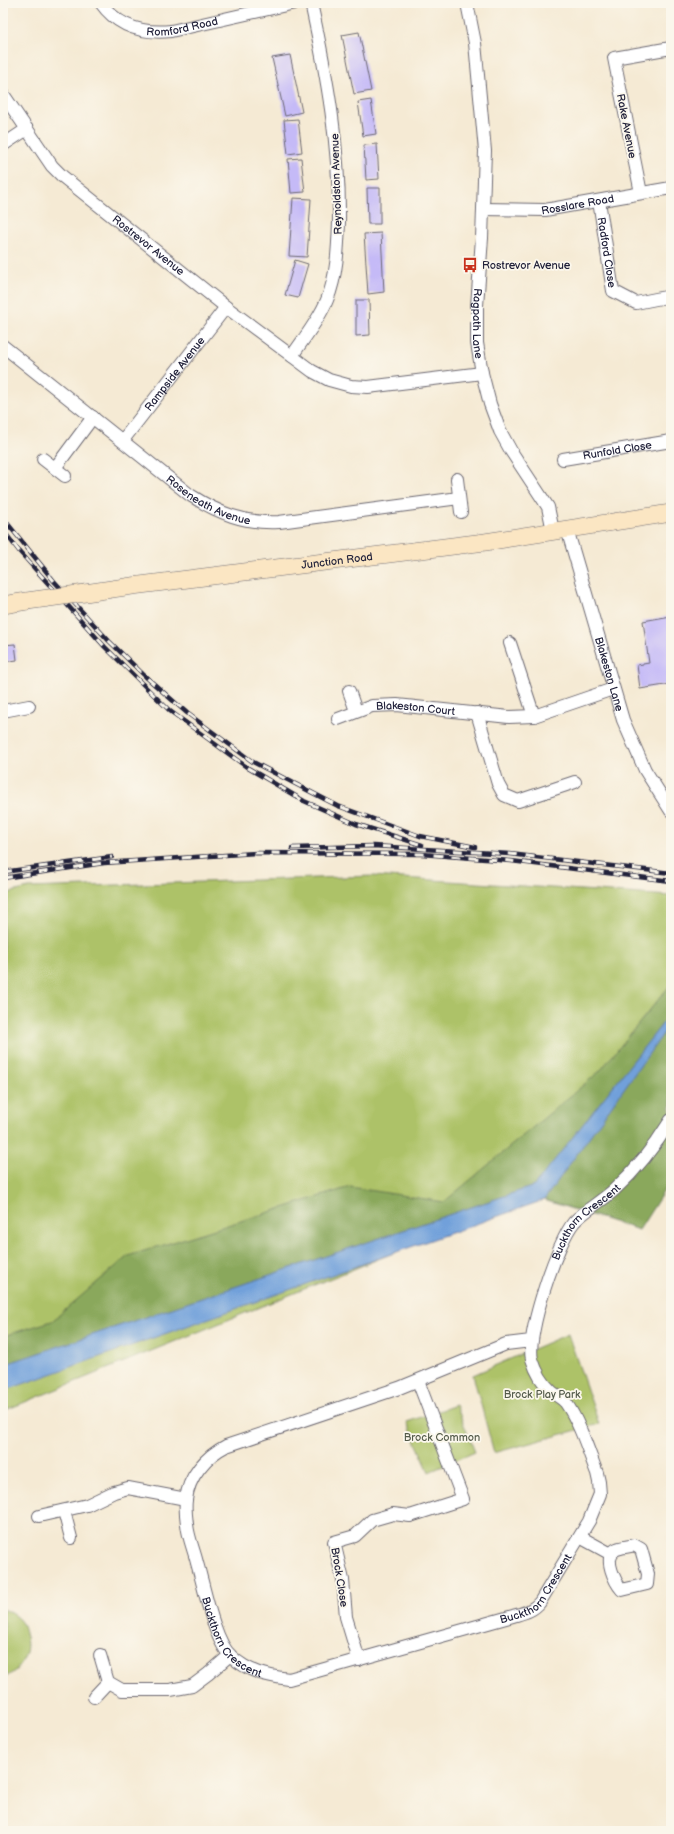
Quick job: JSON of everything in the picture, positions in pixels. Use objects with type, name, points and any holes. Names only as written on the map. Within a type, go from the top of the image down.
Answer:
[{"type":"main road","name":"Junction Road","points":[[3,605],[148,584],[485,542],[671,513]]},
{"type":"street","name":"Romford Road","points":[[100,3],[117,19],[128,26],[153,33],[171,32],[243,9],[295,3]]},
{"type":"street","name":"Reynoldston Avenue","points":[[292,356],[317,319],[327,300],[334,280],[338,242],[339,197],[337,151],[333,115],[327,74],[311,3]]},
{"type":"street","name":"Ragpath Lane","points":[[467,3],[477,62],[485,151],[477,306],[477,343],[482,373],[490,404],[500,431],[510,451],[548,507],[560,530]]},
{"type":"street","name":"Rake Avenue","points":[[641,193],[614,58],[671,48]]},
{"type":"street","name":"Rostrevor Avenue","points":[[3,94],[52,166],[62,176],[226,307],[312,371],[329,380],[351,386],[384,386],[482,373]]},
{"type":"street","points":[[3,144],[27,129]]},
{"type":"street","name":"Rosslare Road","points":[[483,208],[545,210],[671,188]]},
{"type":"street","name":"Radford Close","points":[[599,201],[613,291],[636,303],[671,296]]},
{"type":"street","name":"Rampside Avenue","points":[[123,440],[226,307]]},
{"type":"street","name":"Roseneath Avenue","points":[[3,346],[123,440],[190,495],[223,514],[250,521],[279,522],[459,498]]},
{"type":"street","points":[[55,468],[93,417]]},
{"type":"street","name":"Runfold Close","points":[[563,459],[671,441]]},
{"type":"street","points":[[42,459],[66,476]]},
{"type":"street","points":[[457,479],[461,512]]},
{"type":"street","name":"Blakeston Lane","points":[[560,530],[623,720],[645,770],[667,796],[671,811]]},
{"type":"street","points":[[510,643],[534,716]]},
{"type":"street","name":"Blakeston Court","points":[[338,719],[372,706],[397,705],[477,714],[534,716],[613,689]]},
{"type":"street","points":[[349,691],[356,711]]},
{"type":"street","points":[[3,711],[29,706]]},
{"type":"street","points":[[477,714],[498,784],[504,795],[518,801],[575,782]]},
{"type":"street","name":"Buckthorn Crescent","points":[[531,1341],[506,1344],[418,1381],[226,1446],[213,1452],[196,1473],[186,1499],[187,1526],[213,1620],[219,1636],[230,1655],[247,1668],[265,1675],[290,1679],[527,1612],[536,1607],[580,1537],[596,1506],[600,1494],[600,1482],[573,1414],[565,1402],[542,1382],[532,1358],[531,1341],[536,1319],[556,1254],[574,1222],[614,1190],[637,1168],[671,1120]]},
{"type":"street","name":"Brock Close","points":[[359,1660],[346,1617],[343,1580],[334,1542],[355,1536],[372,1520],[392,1514],[410,1516],[463,1499],[418,1381]]},
{"type":"street","points":[[39,1516],[87,1505],[114,1492],[128,1488],[186,1499]]},
{"type":"street","points":[[64,1511],[71,1538]]},
{"type":"street","points":[[580,1537],[611,1554]]},
{"type":"street","points":[[100,1655],[108,1682],[122,1690],[170,1690],[192,1686],[230,1655]]},
{"type":"street","points":[[94,1697],[108,1682]]},
{"type":"green space","points":[[373,876],[671,896],[671,1008],[539,1194],[3,1411],[3,894],[29,888]]},
{"type":"green space","points":[[671,984],[671,1180],[639,1230],[544,1200],[3,1381],[3,1336],[52,1321],[128,1256],[350,1187],[444,1202],[600,1071]]},
{"type":"green space","name":"Brock Play Park","points":[[568,1334],[599,1424],[494,1453],[473,1375]]},
{"type":"green space","name":"Brock Common","points":[[456,1405],[475,1452],[429,1472],[407,1422]]},
{"type":"green space","points":[[3,1609],[15,1616],[22,1623],[27,1640],[27,1647],[26,1654],[20,1666],[10,1675],[3,1678]]},
{"type":"water","points":[[671,1013],[671,1023],[544,1200],[3,1391],[3,1365],[534,1186]]},
{"type":"building","points":[[359,32],[371,91],[354,94],[342,35]]},
{"type":"building","points":[[290,55],[302,112],[285,116],[272,58]]},
{"type":"building","points":[[371,100],[376,134],[363,136],[358,102]]},
{"type":"building","points":[[298,119],[302,152],[288,154],[284,120]]},
{"type":"building","points":[[377,144],[379,179],[366,180],[364,145]]},
{"type":"building","points":[[301,158],[305,192],[291,193],[288,159]]},
{"type":"building","points":[[367,188],[380,188],[380,224],[368,224]]},
{"type":"building","points":[[293,198],[311,199],[307,257],[289,256]]},
{"type":"building","points":[[381,233],[384,292],[368,294],[364,234]]},
{"type":"building","points":[[295,260],[308,264],[298,298],[285,295]]},
{"type":"building","points":[[356,300],[369,300],[370,335],[356,336]]},
{"type":"building","points":[[671,616],[671,684],[640,689],[637,665],[649,663],[643,621]]},
{"type":"building","points":[[15,644],[17,660],[3,662],[3,645]]},
{"type":"railway","points":[[3,518],[54,581],[109,641],[146,677],[187,713],[253,762],[338,806],[420,836],[475,847]]},
{"type":"railway","points":[[3,530],[19,551],[105,647],[170,711],[248,768],[304,801],[356,824],[422,845]]},
{"type":"railway","points":[[292,848],[373,846],[510,854],[671,873]]},
{"type":"railway","points":[[3,878],[104,863],[256,853],[421,854],[511,861],[671,881]]},
{"type":"railway","points":[[3,872],[112,857]]},
{"type":"place","name":"Rostrevor Avenue","points":[[470,265]]}]
